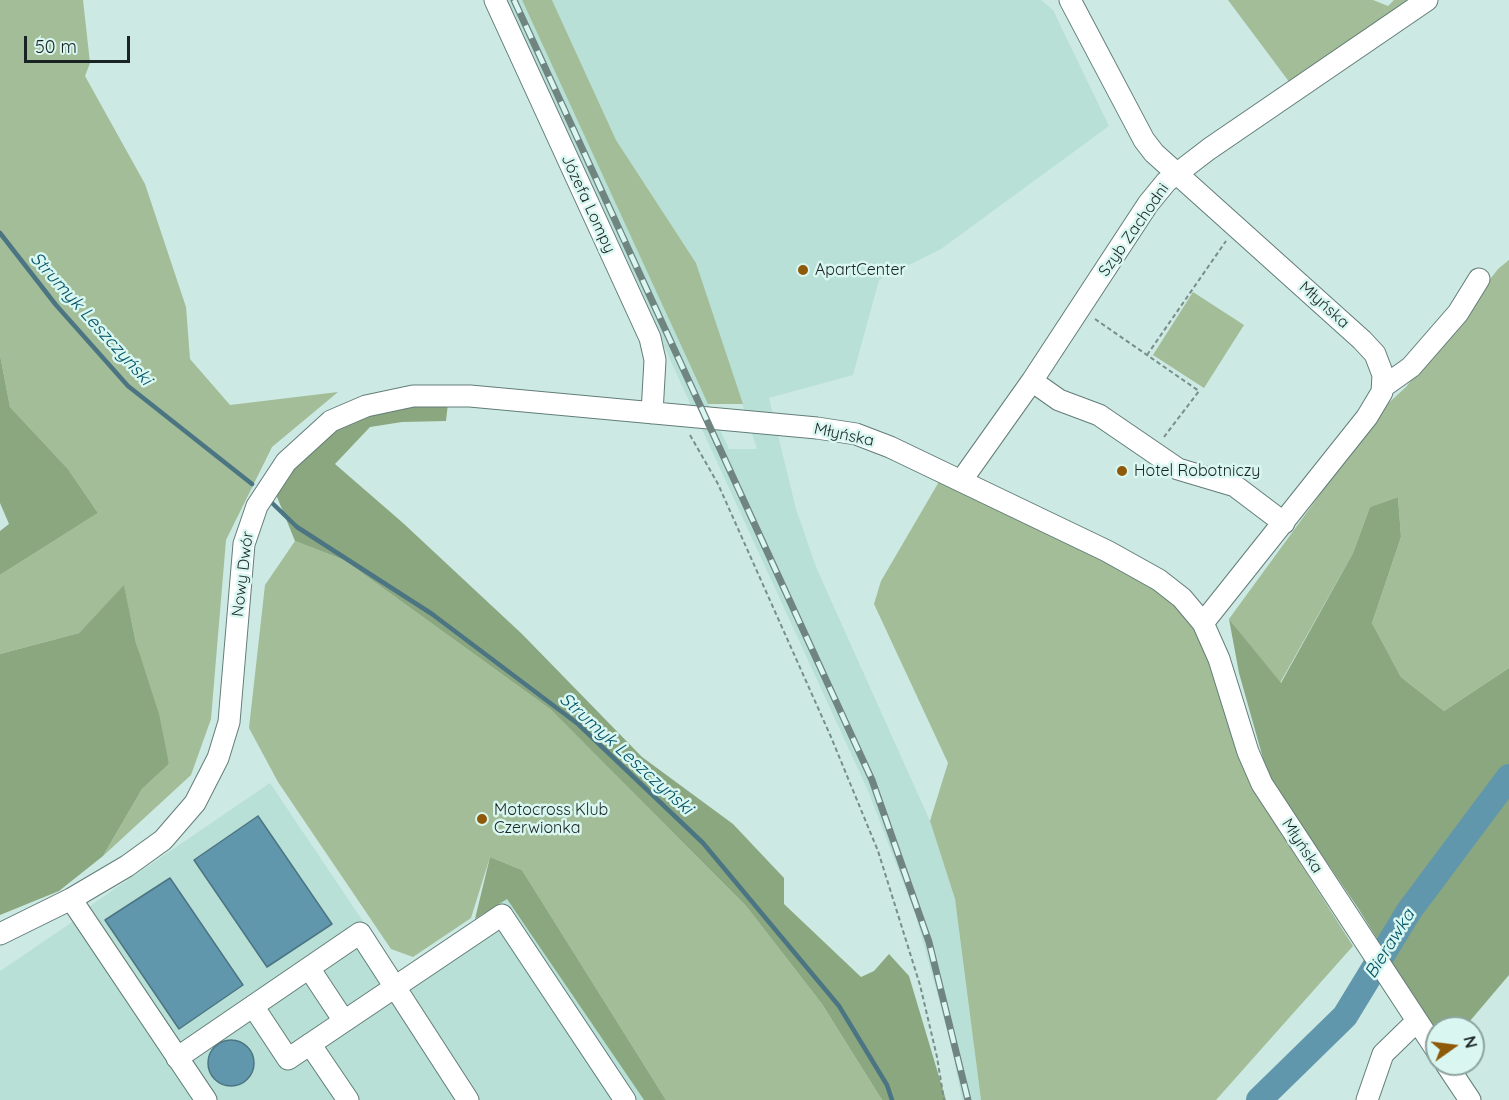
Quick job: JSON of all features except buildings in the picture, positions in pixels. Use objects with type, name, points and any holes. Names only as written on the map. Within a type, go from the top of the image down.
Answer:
[{"type":"street","name":"Józefa Lompy","points":[[495,0],[650,338],[655,360],[652,413]]},
{"type":"street","name":"Młyńska","points":[[1070,0],[1144,140],[1175,174],[1370,347],[1382,368],[1383,387]]},
{"type":"street","name":"Szyb Zachodni","points":[[961,481],[1081,309],[1148,204],[1175,174],[1427,0]]},
{"type":"street","points":[[1203,623],[1367,417],[1383,387],[1411,367],[1458,313],[1479,279]]},
{"type":"street","points":[[1032,381],[1059,400],[1099,415],[1184,471],[1236,486],[1284,523]]},
{"type":"street","name":"Nowy Dwór","points":[[0,934],[71,899],[127,866],[163,840],[182,821],[207,783],[218,758],[229,722],[240,568],[249,525],[276,476],[316,433],[340,417],[366,406],[421,395],[470,396],[652,413]]},
{"type":"street","name":"Młyńska","points":[[652,413],[856,434],[890,447],[1149,574],[1182,598],[1203,623],[1220,658],[1248,752],[1259,777],[1425,1033]]},
{"type":"street","points":[[71,899],[206,1100]]},
{"type":"street","points":[[253,1006],[288,1059],[502,915],[625,1100]]},
{"type":"street","points":[[177,1058],[360,933],[468,1100]]},
{"type":"street","points":[[309,968],[344,1021]]},
{"type":"street","points":[[1367,1100],[1383,1054],[1417,1021]]},
{"type":"street","points":[[310,1044],[348,1100]]},
{"type":"street","points":[[1454,1076],[1470,1100]]},
{"type":"path","points":[[1147,355],[1231,233]]},
{"type":"path","points":[[1081,309],[1199,391],[1153,452]]},
{"type":"path","points":[[681,416],[718,484],[831,736],[878,851],[920,985],[937,1057],[944,1100]]},
{"type":"shaded area","points":[[0,0],[83,0],[90,63],[85,76],[145,184],[186,307],[190,359],[230,405],[338,392],[272,447],[226,540],[211,719],[191,775],[103,856],[142,789],[169,764],[136,643],[124,586],[79,633],[0,654],[0,575],[98,513],[68,469],[10,407],[0,355]]},
{"type":"shaded area","points":[[505,0],[522,0],[729,449],[757,449],[696,263],[616,140],[552,0],[1041,0],[1053,10],[1109,126],[941,249],[879,280],[853,375],[769,398],[796,509],[816,567],[930,821],[955,899],[981,1100],[962,1100],[951,1044],[916,916],[869,793]]},
{"type":"shaded area","points":[[522,0],[552,0],[616,140],[696,263],[743,404],[708,404]]},
{"type":"shaded area","points":[[1228,0],[1373,0],[1388,6],[1394,0],[1417,0],[1290,83]]},
{"type":"shaded area","points":[[1509,260],[1509,668],[1444,711],[1401,677],[1372,623],[1401,537],[1398,497],[1370,507],[1353,553],[1280,683],[1229,619],[1383,408],[1406,387],[1498,269]]},
{"type":"shaded area","points":[[1193,292],[1244,325],[1204,388],[1153,355]]},
{"type":"shaded area","points":[[940,480],[1123,571],[1181,605],[1198,627],[1253,789],[1353,946],[1216,1100],[981,1100],[955,899],[930,821],[948,763],[874,604],[881,581]]},
{"type":"shaded area","name":"Motocross Klub Czerwionka","points":[[295,541],[344,560],[550,709],[746,906],[822,1004],[882,1100],[666,1100],[522,870],[490,857],[471,918],[413,957],[391,949],[278,782],[249,728],[265,585]]},
{"type":"shaded area","points":[[270,783],[397,972],[507,898],[644,1100],[0,1100],[0,971],[68,925],[94,903]]},
{"type":"green space","points":[[0,355],[10,407],[68,469],[98,513],[0,575],[0,531],[9,524],[0,503]]},
{"type":"green space","points":[[448,403],[446,421],[402,422],[370,427],[335,464],[403,523],[522,634],[642,757],[733,824],[784,878],[784,904],[861,977],[874,971],[889,954],[909,976],[946,1100],[882,1100],[822,1004],[746,906],[550,709],[344,560],[295,541],[275,492],[308,451],[351,418],[400,404]]},
{"type":"green space","points":[[1398,497],[1401,537],[1372,623],[1401,677],[1444,711],[1509,668],[1509,975],[1474,1016],[1425,1016],[1358,908],[1268,776],[1239,673],[1229,619],[1281,683],[1353,553],[1370,507]]},
{"type":"green space","points":[[124,585],[136,643],[159,714],[169,764],[142,789],[103,856],[59,891],[0,915],[0,654],[79,633]]},
{"type":"green space","points":[[490,857],[522,870],[666,1100],[644,1100],[507,899],[475,919]]},
{"type":"water","points":[[258,816],[332,924],[267,967],[194,860]]},
{"type":"water","points":[[170,878],[243,985],[179,1029],[105,920]]},
{"type":"water","points":[[231,1040],[247,1047],[254,1063],[247,1079],[231,1086],[215,1079],[208,1063],[215,1047]]},
{"type":"waterway","name":"Strumyk Leszczyński","points":[[0,233],[56,305],[128,386],[252,484]]},
{"type":"waterway","name":"Strumyk Leszczyński","points":[[270,501],[297,527],[432,614],[578,724],[703,843],[839,1006],[887,1085],[892,1100]]},
{"type":"waterway","name":"Bierawka","points":[[1259,1100],[1345,1016],[1409,911],[1509,777]]},
{"type":"railway","points":[[514,0],[872,780],[929,942],[968,1100]]},
{"type":"place","name":"ApartCenter","points":[[803,270]]},
{"type":"place","name":"Hotel Robotniczy","points":[[1122,471]]},
{"type":"place","name":"Motocross Klub Czerwionka","points":[[482,819]]}]
